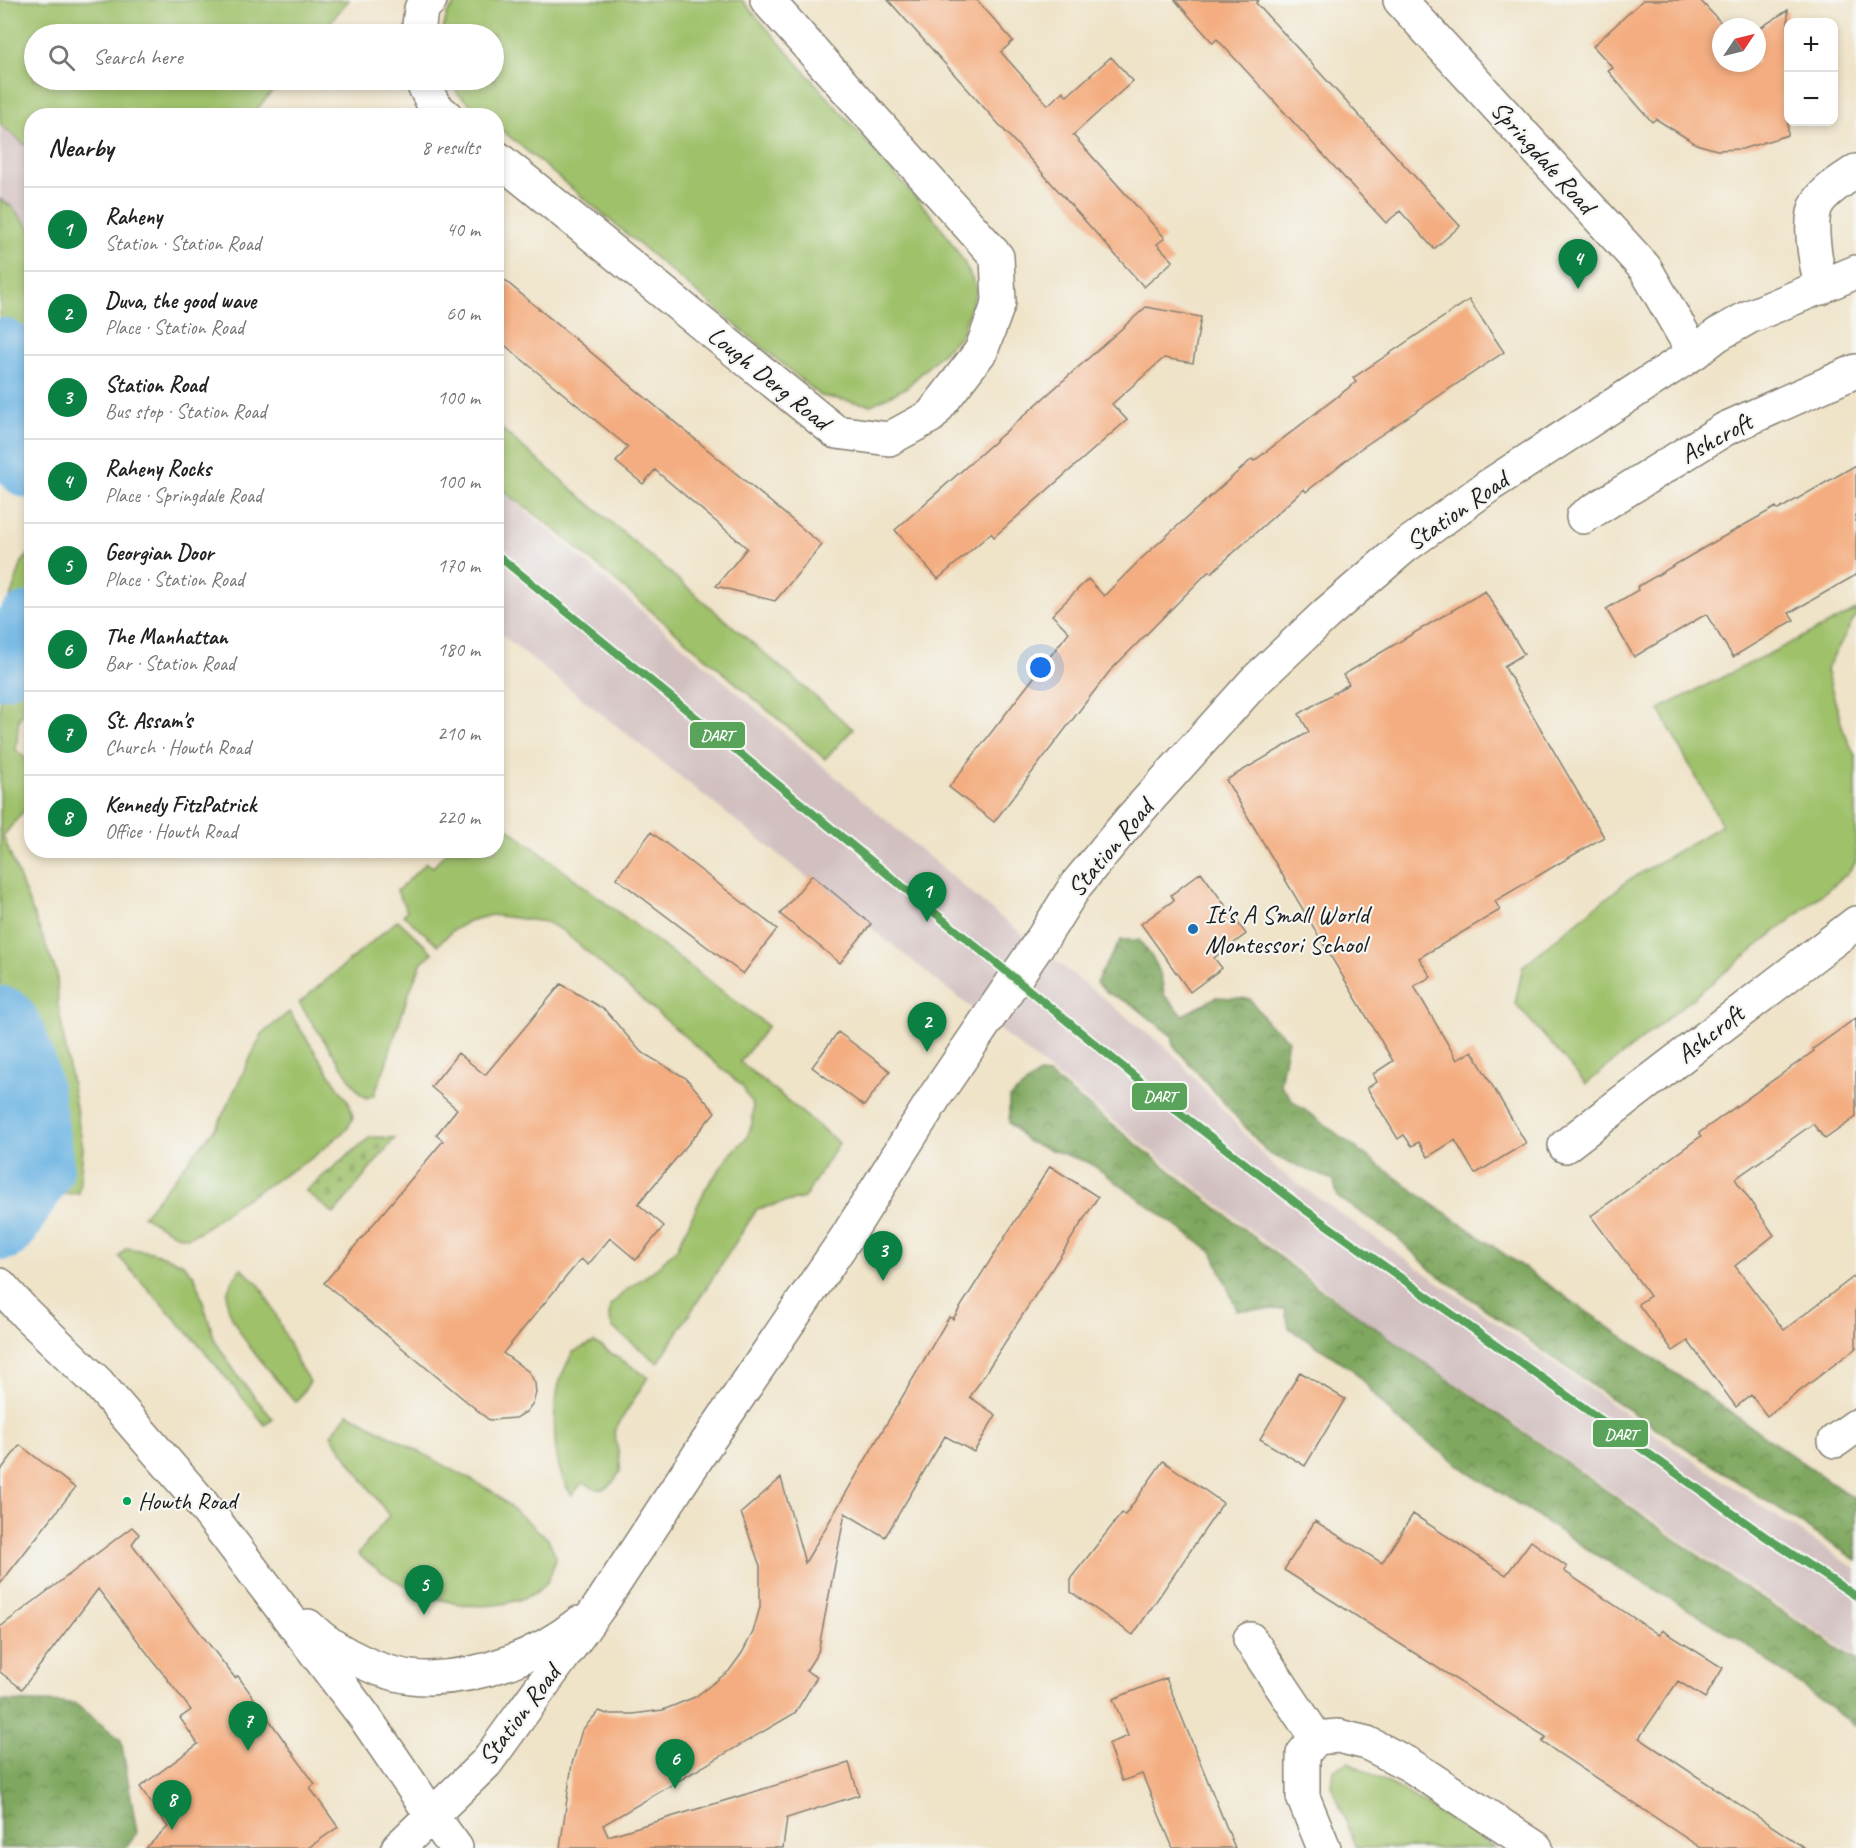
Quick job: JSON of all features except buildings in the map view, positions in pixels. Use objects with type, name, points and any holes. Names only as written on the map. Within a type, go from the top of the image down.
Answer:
[{"type":"main road","points":[[419,24],[421,9],[430,0]]},
{"type":"main road","name":"Lough Derg Road","points":[[504,163],[836,432],[889,439],[931,416],[981,351],[999,302],[997,257],[767,0]]},
{"type":"main road","name":"Springdale Road","points":[[1400,0],[1645,268],[1694,353]]},
{"type":"main road","points":[[426,90],[436,108]]},
{"type":"main road","points":[[1821,288],[1812,231],[1816,205],[1832,187],[1856,171]]},
{"type":"main road","name":"Station Road","points":[[398,1848],[486,1763],[599,1607],[846,1238],[936,1095],[1076,885],[1130,820],[1254,682],[1326,614],[1404,547],[1481,492],[1694,353],[1717,335],[1749,317],[1856,272]]},
{"type":"main road","name":"Ashcroft","points":[[1583,517],[1725,429],[1856,371]]},
{"type":"main road","name":"Ashcroft","points":[[1565,1146],[1856,923]]},
{"type":"main road","points":[[0,1285],[26,1314],[98,1383],[199,1500],[364,1716],[456,1848]]},
{"type":"main road","name":"Station Road","points":[[260,1579],[315,1633],[355,1659],[396,1673],[427,1678],[471,1674],[515,1660],[565,1634],[599,1607]]},
{"type":"main road","points":[[1250,1639],[1316,1738]]},
{"type":"main road","points":[[1324,1848],[1303,1797],[1303,1754],[1316,1738],[1338,1736],[1367,1743],[1410,1765],[1536,1848]]},
{"type":"shaded area","points":[[0,123],[24,143],[24,236],[0,215]]},
{"type":"shaded area","points":[[504,493],[984,904],[1171,1052],[1273,1166],[1667,1443],[1856,1569],[1856,1656],[1735,1577],[1354,1312],[504,637]]},
{"type":"green space","points":[[0,0],[349,0],[329,24],[24,24],[24,90],[273,90],[258,108],[24,108],[24,144],[0,124]]},
{"type":"green space","points":[[459,0],[742,0],[939,224],[963,260],[977,289],[961,335],[906,388],[871,405],[821,396],[504,132],[504,108],[475,108],[458,94],[456,90],[504,90],[504,24],[444,24],[447,13]]},
{"type":"green space","points":[[0,199],[12,207],[24,221],[24,424],[18,415],[13,364],[0,354]]},
{"type":"green space","points":[[504,431],[853,729],[825,759],[552,527],[504,491]]},
{"type":"green space","points":[[24,560],[24,714],[19,717],[16,750],[24,757],[24,810],[3,836],[57,974],[58,1005],[83,1148],[79,1193],[44,1196],[0,1162],[0,612],[8,604]]},
{"type":"green space","points":[[1856,610],[1856,615],[1826,670],[1844,732],[1856,757],[1856,862],[1847,874],[1586,1084],[1515,1003],[1523,966],[1627,881],[1722,825],[1659,709]]},
{"type":"green space","points":[[504,825],[768,1026],[740,1062],[839,1143],[804,1198],[757,1209],[658,1363],[613,1328],[609,1318],[610,1306],[677,1248],[706,1188],[730,1155],[747,1137],[752,1124],[753,1106],[742,1086],[563,931],[546,922],[491,915],[469,921],[452,931],[438,945],[403,915],[407,911],[397,891],[426,863],[433,867],[441,858],[504,858]]},
{"type":"green space","points":[[398,920],[433,953],[422,962],[408,995],[374,1095],[367,1098],[360,1094],[299,1003]]},
{"type":"green space","points":[[1121,940],[1139,940],[1157,965],[1162,978],[1164,995],[1183,1015],[1216,997],[1250,999],[1268,1023],[1288,1039],[1280,1084],[1294,1102],[1410,1188],[1856,1500],[1856,1560],[1604,1394],[1432,1271],[1398,1238],[1338,1197],[1333,1180],[1269,1154],[1173,1045],[1173,1037],[1133,1005],[1108,993],[1096,983]]},
{"type":"green space","points":[[289,1012],[349,1103],[353,1117],[348,1128],[312,1158],[188,1237],[176,1235],[143,1216],[217,1126],[262,1034]]},
{"type":"green space","points":[[1039,1074],[1049,1075],[1316,1286],[1733,1580],[1856,1660],[1856,1727],[1740,1640],[1587,1549],[1467,1471],[1396,1419],[1352,1369],[1289,1328],[1285,1309],[1237,1310],[1213,1253],[1090,1163],[1028,1142],[1009,1123],[1009,1098]]},
{"type":"green space","points":[[370,1137],[395,1138],[334,1214],[305,1191]]},
{"type":"green space","points":[[126,1248],[152,1252],[182,1263],[195,1277],[215,1341],[240,1379],[273,1419],[265,1425],[199,1345],[119,1257]]},
{"type":"green space","points":[[241,1268],[261,1287],[298,1364],[310,1382],[296,1402],[245,1341],[231,1314],[227,1293]]},
{"type":"green space","points":[[594,1342],[648,1377],[614,1431],[620,1462],[619,1474],[612,1484],[604,1489],[596,1489],[583,1482],[572,1495],[565,1484],[557,1454],[555,1421],[558,1390],[561,1377],[573,1352]]},
{"type":"green space","points":[[348,1413],[492,1491],[548,1539],[556,1556],[550,1577],[540,1590],[521,1599],[491,1605],[450,1602],[410,1588],[391,1578],[358,1554],[389,1516],[331,1435]]},
{"type":"green space","points":[[0,1701],[74,1703],[121,1740],[137,1832],[126,1848],[0,1848]]},
{"type":"green space","points":[[1348,1762],[1402,1790],[1495,1848],[1357,1848],[1331,1785],[1333,1770]]},
{"type":"waterway","points":[[0,357],[5,405],[14,432],[24,448]]},
{"type":"waterway","points":[[0,660],[24,640]]},
{"type":"waterway","points":[[0,1025],[15,1058],[20,1076],[35,1167],[0,1222]]},
{"type":"transit line","name":"DART","points":[[504,561],[1177,1111],[1304,1209],[1766,1537],[1856,1596]]},
{"type":"place","name":"Raheny Rocks","points":[[1578,289]]},
{"type":"place","name":"Raheny","points":[[927,922]]},
{"type":"place","name":"It's A Small World Montessori School","points":[[1193,929]]},
{"type":"place","name":"Duva, the good wave","points":[[927,1052]]},
{"type":"place","name":"Station Road","points":[[883,1281]]},
{"type":"place","name":"Howth Road","points":[[127,1501]]},
{"type":"place","name":"Georgian Door","points":[[424,1615]]},
{"type":"place","name":"St. Assam's","points":[[248,1751]]},
{"type":"place","name":"The Manhattan","points":[[675,1789]]},
{"type":"place","name":"Kennedy FitzPatrick","points":[[172,1830]]}]
